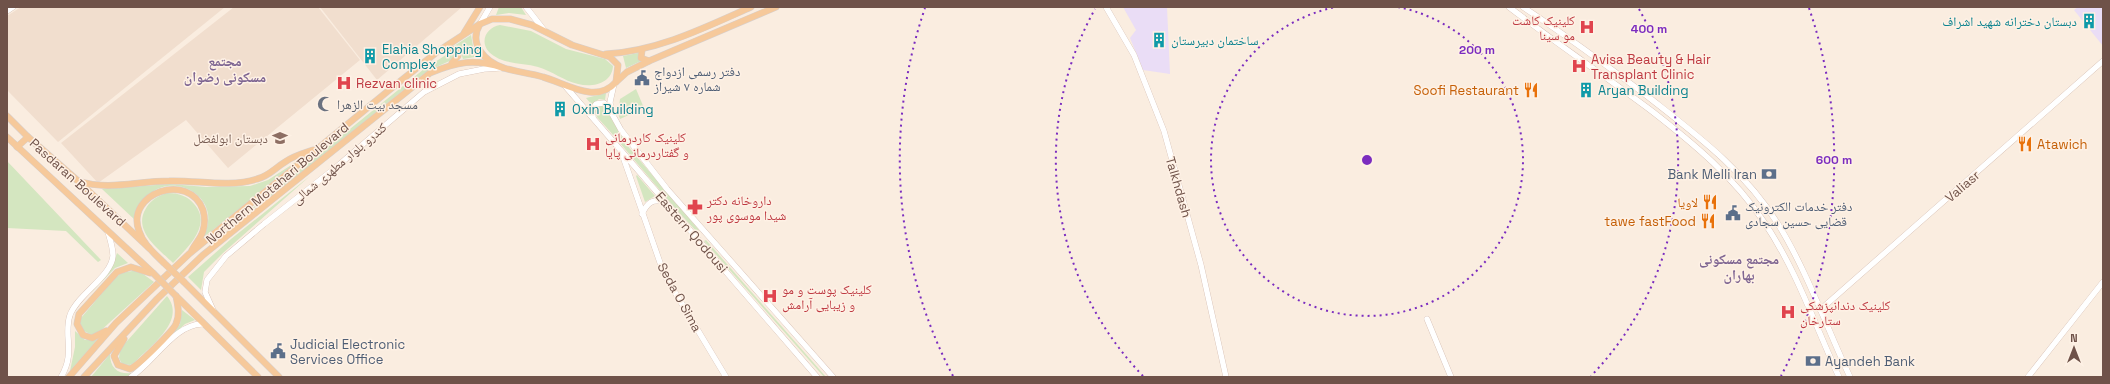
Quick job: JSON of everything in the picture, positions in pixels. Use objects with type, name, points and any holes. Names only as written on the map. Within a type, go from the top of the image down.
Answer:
[{"type":"main road","points":[[7,11],[13,7]]},
{"type":"main road","points":[[463,35],[480,7]]},
{"type":"main road","points":[[490,7],[480,24],[476,35],[478,48],[484,56],[503,68]]},
{"type":"main road","points":[[526,7],[546,32]]},
{"type":"main road","points":[[600,54],[642,50],[688,35],[751,7]]},
{"type":"main road","points":[[615,83],[627,72],[649,61],[776,7]]},
{"type":"main road","name":"Talkhdash","points":[[1106,7],[1134,55],[1164,131],[1201,265],[1226,377]]},
{"type":"main road","points":[[1509,7],[1668,124],[1717,166],[1744,194],[1780,248],[1839,377]]},
{"type":"main road","points":[[1524,7],[1607,65],[1713,148],[1754,191],[1777,223],[1797,258],[1850,377]]},
{"type":"main road","name":"Northern Motahari Boulevard","points":[[189,254],[224,228],[320,146],[437,52],[480,24],[492,19],[510,20],[532,25],[572,45],[600,54]]},
{"type":"main road","points":[[437,52],[448,49],[457,51],[457,60],[449,65]]},
{"type":"main road","points":[[642,50],[641,58],[649,61]]},
{"type":"main road","points":[[600,54],[616,60],[618,72],[610,102],[611,112]]},
{"type":"main road","name":"Northern Motahari Boulevard","points":[[136,322],[203,255],[430,73],[449,65],[477,61],[546,78],[577,91],[593,92],[602,90],[615,83]]},
{"type":"main road","name":"Valiasr","points":[[1820,310],[2103,61]]},
{"type":"main road","name":"کندرو بلوار مطهری شمالی","points":[[213,310],[205,292],[207,280],[226,256],[334,169],[424,92],[459,74],[484,69],[503,68]]},
{"type":"main road","name":"Eastern Qodousi","points":[[566,87],[593,116],[664,202],[817,377]]},
{"type":"main road","points":[[593,116],[594,107],[601,102],[606,105],[611,112]]},
{"type":"main road","name":"Eastern Qodousi","points":[[611,112],[621,130],[667,189],[833,377]]},
{"type":"main road","name":"Pasdaran Boulevard","points":[[7,116],[28,137],[78,181],[213,310]]},
{"type":"main road","name":"Pasdaran Boulevard","points":[[7,137],[108,232],[137,257],[176,296]]},
{"type":"main road","points":[[17,147],[28,137]]},
{"type":"main road","points":[[78,181],[92,185],[111,187],[167,181],[221,183],[245,182],[264,177],[285,162],[320,146]]},
{"type":"main road","name":"Seda O Sima","points":[[620,148],[664,274],[726,377]]},
{"type":"main road","points":[[148,248],[138,227],[140,211],[143,203],[154,194],[173,188],[182,190],[194,197],[204,213],[203,232],[189,254],[99,336],[87,338],[78,329],[77,319],[79,314],[117,272],[131,267],[153,273]]},
{"type":"main road","points":[[642,214],[648,203],[653,200],[664,202]]},
{"type":"main road","points":[[61,377],[68,362],[70,314],[79,301],[105,271],[113,257],[108,232]]},
{"type":"main road","points":[[2028,377],[2103,282]]},
{"type":"main road","points":[[136,322],[114,356],[118,365],[125,369],[133,368],[174,328],[179,314],[176,296]]},
{"type":"main road","points":[[176,296],[258,377]]},
{"type":"main road","points":[[213,310],[278,377]]},
{"type":"main road","points":[[1426,319],[1451,377]]},
{"type":"main road","points":[[69,377],[116,322]]},
{"type":"main road","points":[[84,377],[136,322]]},
{"type":"main road","points":[[132,377],[146,366],[184,328],[197,324],[204,324]]},
{"type":"shaded area","points":[[21,7],[225,7],[58,142],[7,90],[7,16]]},
{"type":"shaded area","points":[[234,7],[318,7],[360,60],[228,168],[186,120],[98,183],[61,143]]},
{"type":"shaded area","points":[[320,7],[462,7],[377,80]]},
{"type":"shaded area","points":[[1123,7],[1167,7],[1170,74],[1143,70],[1130,38],[1136,30]]},
{"type":"shaded area","points":[[2078,7],[2103,7],[2103,46],[2074,10]]},
{"type":"green space","points":[[499,7],[521,7],[526,15],[509,13],[496,15]]},
{"type":"green space","points":[[500,25],[531,31],[566,49],[605,59],[613,66],[612,72],[609,77],[601,83],[595,85],[584,85],[573,83],[532,65],[500,59],[494,56],[486,48],[485,39],[486,35],[491,29]]},
{"type":"green space","points":[[471,35],[475,57],[463,59],[460,50],[454,46]]},
{"type":"green space","points":[[449,53],[455,54],[454,59],[421,76],[287,184],[239,219],[424,69]]},
{"type":"green space","points":[[638,53],[641,61],[626,68],[623,56]]},
{"type":"green space","points":[[636,89],[644,108],[620,119],[618,113],[620,99]]},
{"type":"green space","points":[[606,93],[605,100],[599,99],[592,105],[586,98]]},
{"type":"green space","points":[[598,105],[604,106],[626,144],[699,230],[697,232],[671,204],[597,117],[594,111]]},
{"type":"green space","points":[[299,160],[203,238],[206,232],[208,220],[205,205],[193,192],[185,188],[167,186],[150,194],[145,199],[136,221],[102,189],[170,184],[206,187],[250,186],[268,180]]},
{"type":"green space","points":[[7,161],[101,260],[98,262],[66,231],[7,228]]},
{"type":"green space","points":[[637,175],[655,196],[645,202],[636,176]]},
{"type":"green space","points":[[310,176],[223,253],[204,272],[201,290],[188,277],[231,239]]},
{"type":"green space","points":[[167,193],[179,194],[189,199],[200,213],[201,221],[196,236],[191,244],[173,263],[150,240],[143,227],[142,220],[146,208],[151,202],[157,197]]},
{"type":"green space","points":[[706,240],[826,377],[824,377],[704,241]]},
{"type":"green space","points":[[117,253],[128,263],[115,268],[90,294],[112,267]]},
{"type":"green space","points":[[139,271],[154,282],[97,334],[92,335],[84,331],[80,323],[81,318],[115,278],[121,273]]},
{"type":"green space","points":[[167,296],[172,305],[173,315],[170,324],[157,341],[134,363],[130,365],[122,364],[119,358],[120,349]]},
{"type":"green space","points":[[182,310],[195,320],[185,324],[172,336],[180,324]]},
{"type":"green space","points":[[75,331],[85,340],[97,340],[70,371],[75,347]]},
{"type":"green space","points":[[110,354],[110,359],[116,370],[124,373],[133,373],[127,377],[91,377]]},
{"type":"place","name":"دبستان دخترانه شهید اشراف","points":[[2089,21]]},
{"type":"place","name":"کلینیک کاشت مو سینا","points":[[1587,27]]},
{"type":"place","name":"ساختمان دبیرستان","points":[[1159,40]]},
{"type":"place","name":"Elahia Shopping Complex","points":[[370,56]]},
{"type":"place","name":"Avisa Beauty & Hair Transplant Clinic","points":[[1579,66]]},
{"type":"place","name":"دفتر رسمی ازدواج شماره ۷ شیراز","points":[[642,78]]},
{"type":"place","name":"Rezvan clinic","points":[[344,83]]},
{"type":"place","name":"Soofi Restaurant","points":[[1531,90]]},
{"type":"place","name":"Aryan Building","points":[[1586,90]]},
{"type":"place","name":"مسجد بیت الزهرا","points":[[325,104]]},
{"type":"place","name":"Oxin Building","points":[[560,109]]},
{"type":"place","name":"دبستان ابولفضل","points":[[280,138]]},
{"type":"place","name":"کلینیک کاردرمانی و گفتاردرمانی پایا","points":[[593,144]]},
{"type":"place","name":"Atawich","points":[[2025,144]]},
{"type":"place","name":"Bank Melli Iran","points":[[1769,174]]},
{"type":"place","name":"لاویا","points":[[1710,202]]},
{"type":"place","name":"داروخانه دکتر شیدا موسوی پور","points":[[695,207]]},
{"type":"place","name":"دفتر خدمات الکترونیک قضایی حسین سجادی","points":[[1733,213]]},
{"type":"place","name":"tawe fastFood","points":[[1708,221]]},
{"type":"place","name":"کلینیک پوست و مو و زیبایی آرامش","points":[[770,296]]},
{"type":"place","name":"کلینیک دندانپزشکی ستارخان","points":[[1788,312]]},
{"type":"place","name":"Judicial Electronic Services Office","points":[[278,351]]},
{"type":"place","name":"Ayandeh Bank","points":[[1813,361]]},
{"type":"district","name":"مجتمع مسکونی رضوان","points":[[225,70]]},
{"type":"district","name":"مجتمع مسکونی بهاران","points":[[1739,268]]}]
